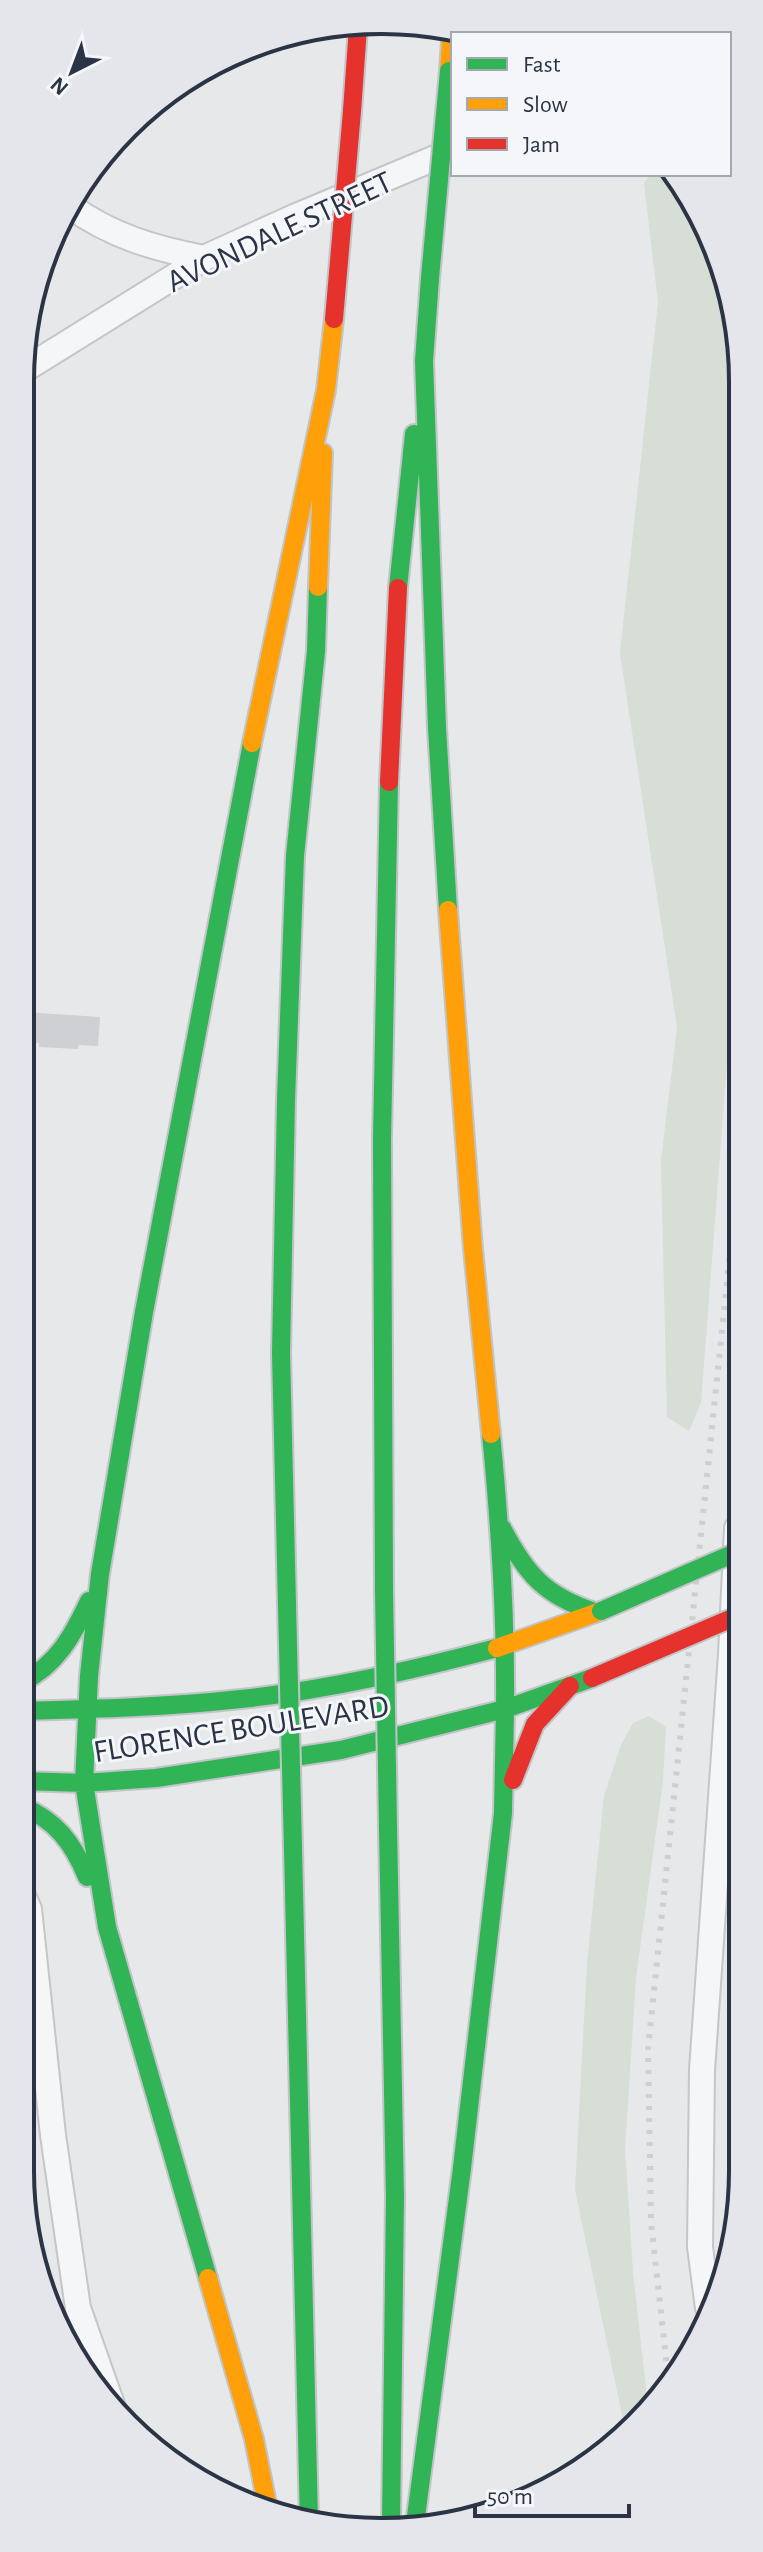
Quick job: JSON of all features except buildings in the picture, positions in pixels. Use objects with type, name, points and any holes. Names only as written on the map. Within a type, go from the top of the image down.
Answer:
[{"type":"main road","points":[[309,2510],[281,1353],[286,1085],[295,856],[316,651],[326,390],[357,35]]},
{"type":"main road","points":[[391,2518],[395,2197],[381,1407],[383,1102],[393,642],[409,470],[424,361],[451,42]]},
{"type":"main road","points":[[416,2516],[462,2168],[503,1813],[506,1645],[500,1525],[473,1249],[451,955],[434,651],[424,361]]},
{"type":"main road","points":[[266,2498],[250,2424],[107,1927],[84,1783],[87,1711],[100,1574],[182,1101],[299,509],[326,390]]},
{"type":"main road","points":[[500,1525],[521,1564],[543,1587],[571,1606],[598,1612]]},
{"type":"main road","name":"FLORENCE BOULEVARD","points":[[34,1711],[87,1711],[242,1699],[418,1669],[506,1645],[598,1612],[729,1556]]},
{"type":"main road","points":[[34,1677],[53,1662],[76,1631],[100,1574]]},
{"type":"main road","name":"FLORENCE BOULEVARD","points":[[34,1781],[84,1783],[156,1778],[341,1750],[505,1709],[592,1678],[729,1619]]},
{"type":"main road","points":[[503,1813],[535,1724],[570,1686]]},
{"type":"main road","points":[[34,1810],[41,1812],[64,1832],[80,1859],[107,1927]]},
{"type":"street","name":"AVONDALE STREET","points":[[35,363],[204,258],[451,152]]},
{"type":"street","points":[[79,213],[135,242],[204,258]]},
{"type":"street","points":[[706,2295],[700,2247],[702,2100],[706,1992],[716,1891],[729,1666]]},
{"type":"street","points":[[716,1891],[729,1874]]},
{"type":"street","points":[[34,1956],[53,2135],[78,2308],[102,2377]]},
{"type":"shaded area","points":[[650,176],[661,176],[703,249],[722,314],[729,382],[729,1037],[701,1403],[689,1431],[667,1417],[661,1161],[677,1027],[620,653],[658,302],[644,183]]},
{"type":"shaded area","points":[[649,1716],[666,1727],[663,1781],[636,1978],[625,2149],[633,2272],[647,2395],[623,2420],[575,2190],[587,1963],[604,1796],[621,1745],[633,1723]]},
{"type":"railway","points":[[667,2368],[651,2222],[648,2049],[729,1262]]},
{"type":"traffic: fast","points":[[430,278],[449,71]]},
{"type":"traffic: fast","points":[[430,278],[424,361],[437,728],[448,910]]},
{"type":"traffic: fast","points":[[398,588],[414,434]]},
{"type":"traffic: fast","points":[[287,1605],[281,1353],[286,1100],[295,856],[316,651],[318,587]]},
{"type":"traffic: fast","points":[[84,1783],[89,1676],[100,1574],[144,1312],[252,743]]},
{"type":"traffic: fast","points":[[384,1590],[382,1139],[389,782]]},
{"type":"traffic: fast","points":[[491,1434],[502,1571],[505,1709]]},
{"type":"traffic: fast","points":[[502,1528],[529,1571],[550,1591],[595,1612]]},
{"type":"traffic: fast","points":[[601,1611],[729,1555]]},
{"type":"traffic: fast","points":[[384,1590],[388,1827]]},
{"type":"traffic: fast","points":[[34,1675],[63,1648],[89,1601]]},
{"type":"traffic: fast","points":[[287,1605],[293,1849]]},
{"type":"traffic: fast","points":[[34,1711],[159,1706],[273,1695],[370,1678],[497,1648]]},
{"type":"traffic: fast","points":[[34,1781],[84,1783],[156,1778],[341,1750],[505,1709],[592,1678]]},
{"type":"traffic: fast","points":[[416,2516],[462,2168],[503,1813],[505,1709]]},
{"type":"traffic: fast","points":[[84,1783],[107,1927],[208,2278]]},
{"type":"traffic: fast","points":[[34,1813],[62,1834],[87,1877]]},
{"type":"traffic: fast","points":[[388,1827],[395,2197],[391,2518]]},
{"type":"traffic: fast","points":[[293,1849],[309,2510]]},
{"type":"traffic: slow","points":[[449,71],[451,42]]},
{"type":"traffic: slow","points":[[252,743],[326,390],[334,319]]},
{"type":"traffic: slow","points":[[318,587],[323,453]]},
{"type":"traffic: slow","points":[[448,910],[473,1249],[491,1434]]},
{"type":"traffic: slow","points":[[497,1648],[601,1611]]},
{"type":"traffic: slow","points":[[208,2278],[254,2439],[266,2498]]},
{"type":"traffic: jam","points":[[352,111],[357,35]]},
{"type":"traffic: jam","points":[[334,319],[352,111]]},
{"type":"traffic: jam","points":[[389,782],[398,588]]},
{"type":"traffic: jam","points":[[592,1678],[729,1619]]},
{"type":"traffic: jam","points":[[513,1780],[535,1724],[570,1686]]}]
